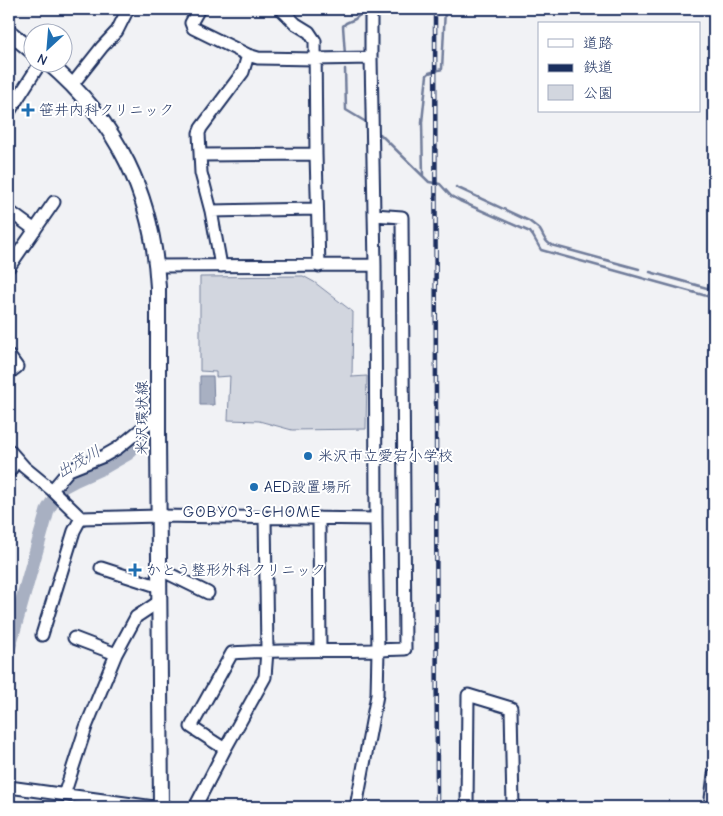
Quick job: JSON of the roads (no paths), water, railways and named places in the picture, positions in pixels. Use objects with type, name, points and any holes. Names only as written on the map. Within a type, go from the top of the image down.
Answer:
[{"type":"main road","points":[[9,32],[22,43]]},
{"type":"main road","name":"米沢環状線","points":[[58,72],[100,117],[127,162],[142,195],[157,266],[160,807]]},
{"type":"street","points":[[72,85],[117,31],[128,9]]},
{"type":"street","points":[[199,9],[191,23],[193,28],[258,58],[371,58]]},
{"type":"street","points":[[281,9],[296,24],[309,32],[315,41],[319,266]]},
{"type":"street","points":[[356,807],[377,695],[378,650],[371,9]]},
{"type":"street","points":[[221,266],[211,211],[202,178],[199,133],[243,72],[248,55]]},
{"type":"street","points":[[9,112],[34,72]]},
{"type":"street","points":[[201,155],[316,154]]},
{"type":"street","points":[[9,267],[54,202]]},
{"type":"street","points":[[211,211],[317,209]]},
{"type":"street","points":[[9,211],[35,230]]},
{"type":"street","points":[[225,749],[191,727],[232,653],[405,649],[402,217],[374,215]]},
{"type":"street","points":[[157,266],[375,266]]},
{"type":"street","points":[[9,356],[17,367],[9,373]]},
{"type":"street","points":[[52,490],[70,470],[118,448],[158,416]]},
{"type":"street","points":[[9,450],[24,467],[52,490],[81,518],[159,516],[376,518]]},
{"type":"street","points":[[9,472],[17,460]]},
{"type":"street","points":[[195,807],[265,676],[267,651],[265,517]]},
{"type":"street","points":[[42,635],[74,531],[81,518]]},
{"type":"street","points":[[319,518],[320,651]]},
{"type":"street","points":[[64,795],[86,727],[116,654],[136,617],[160,594],[101,568]]},
{"type":"street","points":[[159,569],[208,593]]},
{"type":"street","points":[[74,638],[116,654]]},
{"type":"street","points":[[467,807],[468,695],[511,708],[513,807]]},
{"type":"street","points":[[710,807],[714,775]]},
{"type":"street","points":[[9,787],[64,795],[95,803],[154,807]]},
{"type":"water","points":[[200,376],[213,376],[214,405],[200,405]]},
{"type":"waterway","points":[[345,55],[343,26],[355,19],[364,9]]},
{"type":"waterway","points":[[423,176],[422,122],[427,75],[442,69],[445,9]]},
{"type":"waterway","points":[[345,69],[346,110],[366,122]]},
{"type":"waterway","points":[[380,134],[429,182],[440,184],[451,196],[460,201],[530,232],[541,250],[714,298]]},
{"type":"waterway","points":[[456,187],[529,221],[540,230],[545,240],[551,245],[639,269]]},
{"type":"waterway","points":[[650,272],[714,290]]},
{"type":"waterway","name":"出茂川","points":[[9,647],[48,509],[62,487],[127,454],[135,445],[144,428]]},
{"type":"railway","points":[[435,9],[437,807]]},
{"type":"place","name":"笹井内科クリニック","points":[[28,110]]},
{"type":"place","name":"米沢市立愛宕小学校","points":[[308,456]]},
{"type":"place","name":"AED設置場所","points":[[254,487]]},
{"type":"place","name":"かとう整形外科クリニック","points":[[135,570]]},
{"type":"district","name":"GOBYO 3-CHOME","points":[[252,511]]}]
